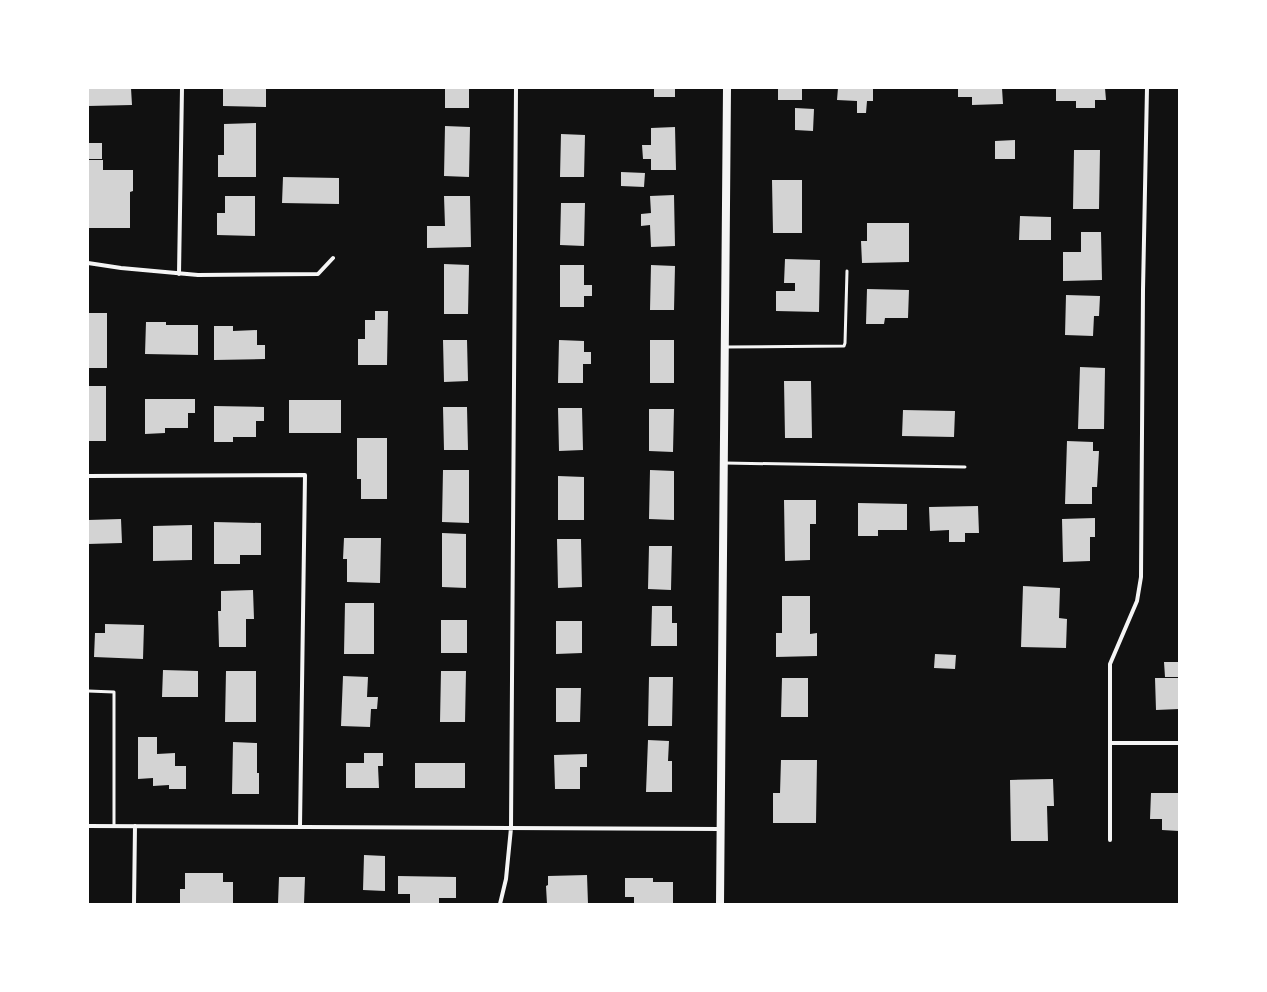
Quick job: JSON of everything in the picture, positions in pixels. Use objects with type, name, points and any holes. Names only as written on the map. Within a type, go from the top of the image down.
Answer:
[{"type":"main road","points":[[720,904],[727,88]]},
{"type":"street","points":[[179,274],[182,88]]},
{"type":"street","points":[[500,904],[506,879],[511,828],[516,88]]},
{"type":"street","points":[[1110,840],[1110,664],[1137,601],[1141,577],[1143,282],[1147,88]]},
{"type":"street","points":[[88,263],[179,274],[318,274],[333,258]]},
{"type":"street","points":[[88,476],[305,475],[300,827]]},
{"type":"street","points":[[1110,743],[1179,743]]},
{"type":"street","points":[[88,826],[720,829]]},
{"type":"street","points":[[134,904],[135,826]]},
{"type":"lane","points":[[725,347],[844,346],[848,271]]},
{"type":"lane","points":[[723,463],[965,467]]},
{"type":"lane","points":[[88,691],[114,692],[114,826]]},
{"type":"building","points":[[88,88],[131,88],[132,105],[88,106]]},
{"type":"building","points":[[223,88],[266,88],[266,107],[223,106]]},
{"type":"building","points":[[445,88],[469,88],[469,108],[445,108]]},
{"type":"building","points":[[654,88],[675,88],[675,97],[654,97]]},
{"type":"building","points":[[778,88],[802,88],[802,100],[778,100]]},
{"type":"building","points":[[838,88],[873,88],[873,101],[867,101],[866,113],[857,113],[857,101],[837,100]]},
{"type":"building","points":[[958,88],[1002,88],[1003,104],[972,105],[972,97],[958,97]]},
{"type":"building","points":[[1056,88],[1105,88],[1106,100],[1095,100],[1095,108],[1076,108],[1076,101],[1056,101]]},
{"type":"building","points":[[795,108],[814,109],[813,131],[795,130]]},
{"type":"building","points":[[256,123],[256,177],[218,177],[218,155],[224,155],[224,124]]},
{"type":"building","points":[[445,126],[470,127],[469,177],[444,176]]},
{"type":"building","points":[[675,127],[676,170],[651,170],[651,159],[643,159],[642,145],[651,145],[651,128]]},
{"type":"building","points":[[561,134],[585,135],[584,177],[560,177]]},
{"type":"building","points":[[1015,140],[1015,159],[995,159],[995,141]]},
{"type":"building","points":[[88,143],[102,143],[102,159],[88,159]]},
{"type":"building","points":[[1074,150],[1100,150],[1099,209],[1073,209]]},
{"type":"building","points":[[88,160],[103,160],[103,170],[133,170],[133,191],[130,192],[130,228],[88,228]]},
{"type":"building","points":[[621,172],[645,173],[644,187],[621,186]]},
{"type":"building","points":[[283,177],[339,178],[339,204],[282,203]]},
{"type":"building","points":[[772,180],[802,180],[802,233],[773,233]]},
{"type":"building","points":[[674,195],[675,246],[651,247],[650,225],[641,226],[641,214],[651,213],[650,196]]},
{"type":"building","points":[[225,196],[255,196],[255,236],[217,235],[217,213],[225,213]]},
{"type":"building","points":[[444,196],[470,196],[471,247],[427,248],[427,226],[445,226]]},
{"type":"building","points":[[561,203],[585,203],[584,246],[560,245]]},
{"type":"building","points":[[1020,216],[1051,217],[1051,240],[1019,240]]},
{"type":"building","points":[[867,223],[909,223],[909,262],[862,263],[861,241],[867,241]]},
{"type":"building","points":[[1081,232],[1101,232],[1102,280],[1063,281],[1063,252],[1081,252]]},
{"type":"building","points":[[785,259],[820,260],[819,312],[776,311],[776,291],[795,291],[795,283],[784,283]]},
{"type":"building","points":[[444,264],[469,265],[468,314],[444,314]]},
{"type":"building","points":[[560,265],[584,265],[584,285],[592,285],[592,296],[584,296],[584,307],[560,307]]},
{"type":"building","points":[[651,265],[675,266],[674,310],[650,310]]},
{"type":"building","points":[[867,289],[909,290],[908,318],[885,318],[884,324],[866,324]]},
{"type":"building","points":[[1066,295],[1100,296],[1099,316],[1094,316],[1093,336],[1065,335]]},
{"type":"building","points":[[375,311],[388,311],[387,365],[358,365],[358,339],[365,339],[365,320],[375,320]]},
{"type":"building","points":[[88,313],[107,313],[107,368],[88,368]]},
{"type":"building","points":[[146,322],[166,322],[166,325],[198,325],[198,355],[145,354]]},
{"type":"building","points":[[214,326],[233,326],[233,331],[257,330],[257,345],[265,345],[265,359],[214,360]]},
{"type":"building","points":[[443,340],[467,340],[468,381],[444,382]]},
{"type":"building","points":[[559,340],[584,341],[584,352],[591,352],[591,364],[583,364],[583,383],[558,383]]},
{"type":"building","points":[[650,340],[674,340],[674,383],[650,383]]},
{"type":"building","points":[[1080,367],[1105,368],[1104,429],[1078,429]]},
{"type":"building","points":[[784,381],[811,381],[812,438],[785,438]]},
{"type":"building","points":[[88,386],[106,386],[106,441],[88,441]]},
{"type":"building","points":[[145,399],[195,399],[195,413],[188,413],[188,428],[165,428],[165,433],[145,434]]},
{"type":"building","points":[[289,400],[341,400],[341,433],[289,433]]},
{"type":"building","points":[[214,406],[264,407],[264,421],[256,421],[256,437],[233,437],[233,442],[214,442]]},
{"type":"building","points":[[443,407],[467,407],[468,450],[444,450]]},
{"type":"building","points":[[558,408],[582,408],[583,450],[559,451]]},
{"type":"building","points":[[649,409],[674,409],[673,452],[649,451]]},
{"type":"building","points":[[903,410],[955,411],[954,437],[902,436]]},
{"type":"building","points":[[357,438],[387,438],[387,499],[361,499],[361,479],[357,479]]},
{"type":"building","points":[[1067,441],[1093,442],[1093,451],[1099,451],[1097,487],[1092,487],[1092,504],[1065,504]]},
{"type":"building","points":[[443,470],[469,470],[469,523],[442,522]]},
{"type":"building","points":[[650,470],[674,471],[674,520],[649,519]]},
{"type":"building","points":[[558,476],[584,477],[584,520],[558,520]]},
{"type":"building","points":[[784,500],[816,500],[816,524],[810,524],[810,560],[785,561]]},
{"type":"building","points":[[858,503],[907,504],[907,530],[878,530],[878,536],[858,536]]},
{"type":"building","points":[[978,506],[979,533],[965,533],[965,542],[949,542],[949,530],[930,531],[929,507]]},
{"type":"building","points":[[1095,518],[1095,537],[1090,537],[1090,561],[1063,562],[1062,519]]},
{"type":"building","points":[[121,519],[122,543],[88,544],[88,520]]},
{"type":"building","points":[[214,522],[261,523],[261,555],[240,555],[240,564],[214,564]]},
{"type":"building","points":[[192,525],[192,560],[153,561],[153,526]]},
{"type":"building","points":[[442,533],[466,534],[466,588],[442,587]]},
{"type":"building","points":[[344,538],[381,538],[380,583],[347,582],[347,559],[343,559]]},
{"type":"building","points":[[557,539],[581,539],[582,587],[558,588]]},
{"type":"building","points":[[649,546],[672,546],[671,590],[648,589]]},
{"type":"building","points":[[1023,586],[1060,588],[1059,618],[1067,619],[1066,648],[1021,647]]},
{"type":"building","points":[[253,590],[254,619],[246,619],[246,647],[219,647],[218,611],[221,611],[221,591]]},
{"type":"building","points":[[782,596],[810,596],[810,634],[817,633],[817,656],[776,657],[776,633],[782,633]]},
{"type":"building","points":[[345,603],[374,603],[374,654],[344,654]]},
{"type":"building","points":[[652,606],[672,606],[672,623],[677,623],[677,646],[651,646]]},
{"type":"building","points":[[441,620],[467,620],[467,653],[441,653]]},
{"type":"building","points":[[556,621],[582,621],[582,653],[556,654]]},
{"type":"building","points":[[105,624],[144,625],[143,659],[94,657],[95,633],[105,633]]},
{"type":"building","points":[[935,654],[956,655],[955,669],[934,668]]},
{"type":"building","points":[[1164,662],[1179,662],[1179,677],[1165,677]]},
{"type":"building","points":[[163,670],[198,671],[198,697],[162,697]]},
{"type":"building","points":[[226,671],[256,671],[256,722],[225,722]]},
{"type":"building","points":[[441,671],[466,671],[465,722],[440,722]]},
{"type":"building","points":[[343,676],[368,677],[367,697],[378,697],[377,709],[371,709],[370,727],[341,726]]},
{"type":"building","points":[[649,677],[673,677],[672,726],[648,726]]},
{"type":"building","points":[[782,678],[808,678],[808,717],[781,717]]},
{"type":"building","points":[[1155,678],[1179,678],[1179,709],[1156,710]]},
{"type":"building","points":[[556,688],[581,688],[580,722],[556,722]]},
{"type":"building","points":[[138,737],[157,737],[157,754],[175,753],[175,766],[186,766],[186,789],[169,789],[169,785],[153,786],[153,778],[138,779]]},
{"type":"building","points":[[648,740],[669,741],[668,761],[672,761],[672,792],[646,792]]},
{"type":"building","points":[[233,742],[257,743],[259,794],[232,794]]},
{"type":"building","points":[[364,753],[383,753],[383,766],[378,766],[379,788],[346,788],[346,763],[364,763]]},
{"type":"building","points":[[587,754],[587,767],[580,767],[580,789],[555,789],[554,755]]},
{"type":"building","points":[[781,760],[817,760],[816,823],[773,823],[773,793],[780,793]]},
{"type":"building","points":[[415,763],[465,763],[465,788],[415,788]]},
{"type":"building","points":[[1053,779],[1054,806],[1047,806],[1048,841],[1011,841],[1010,780]]},
{"type":"building","points":[[1151,793],[1179,793],[1179,831],[1162,830],[1162,819],[1150,819]]},
{"type":"building","points":[[364,855],[385,856],[385,891],[363,890]]},
{"type":"building","points":[[185,873],[223,873],[223,882],[233,882],[233,904],[180,904],[180,889],[185,889]]},
{"type":"building","points":[[587,875],[588,904],[547,904],[546,886],[548,885],[548,876]]},
{"type":"building","points":[[398,876],[456,877],[456,898],[439,898],[439,904],[410,904],[410,894],[398,894]]},
{"type":"building","points":[[279,877],[305,877],[304,904],[278,904]]},
{"type":"building","points":[[625,878],[653,878],[653,882],[673,882],[673,904],[634,904],[634,897],[625,897]]}]
